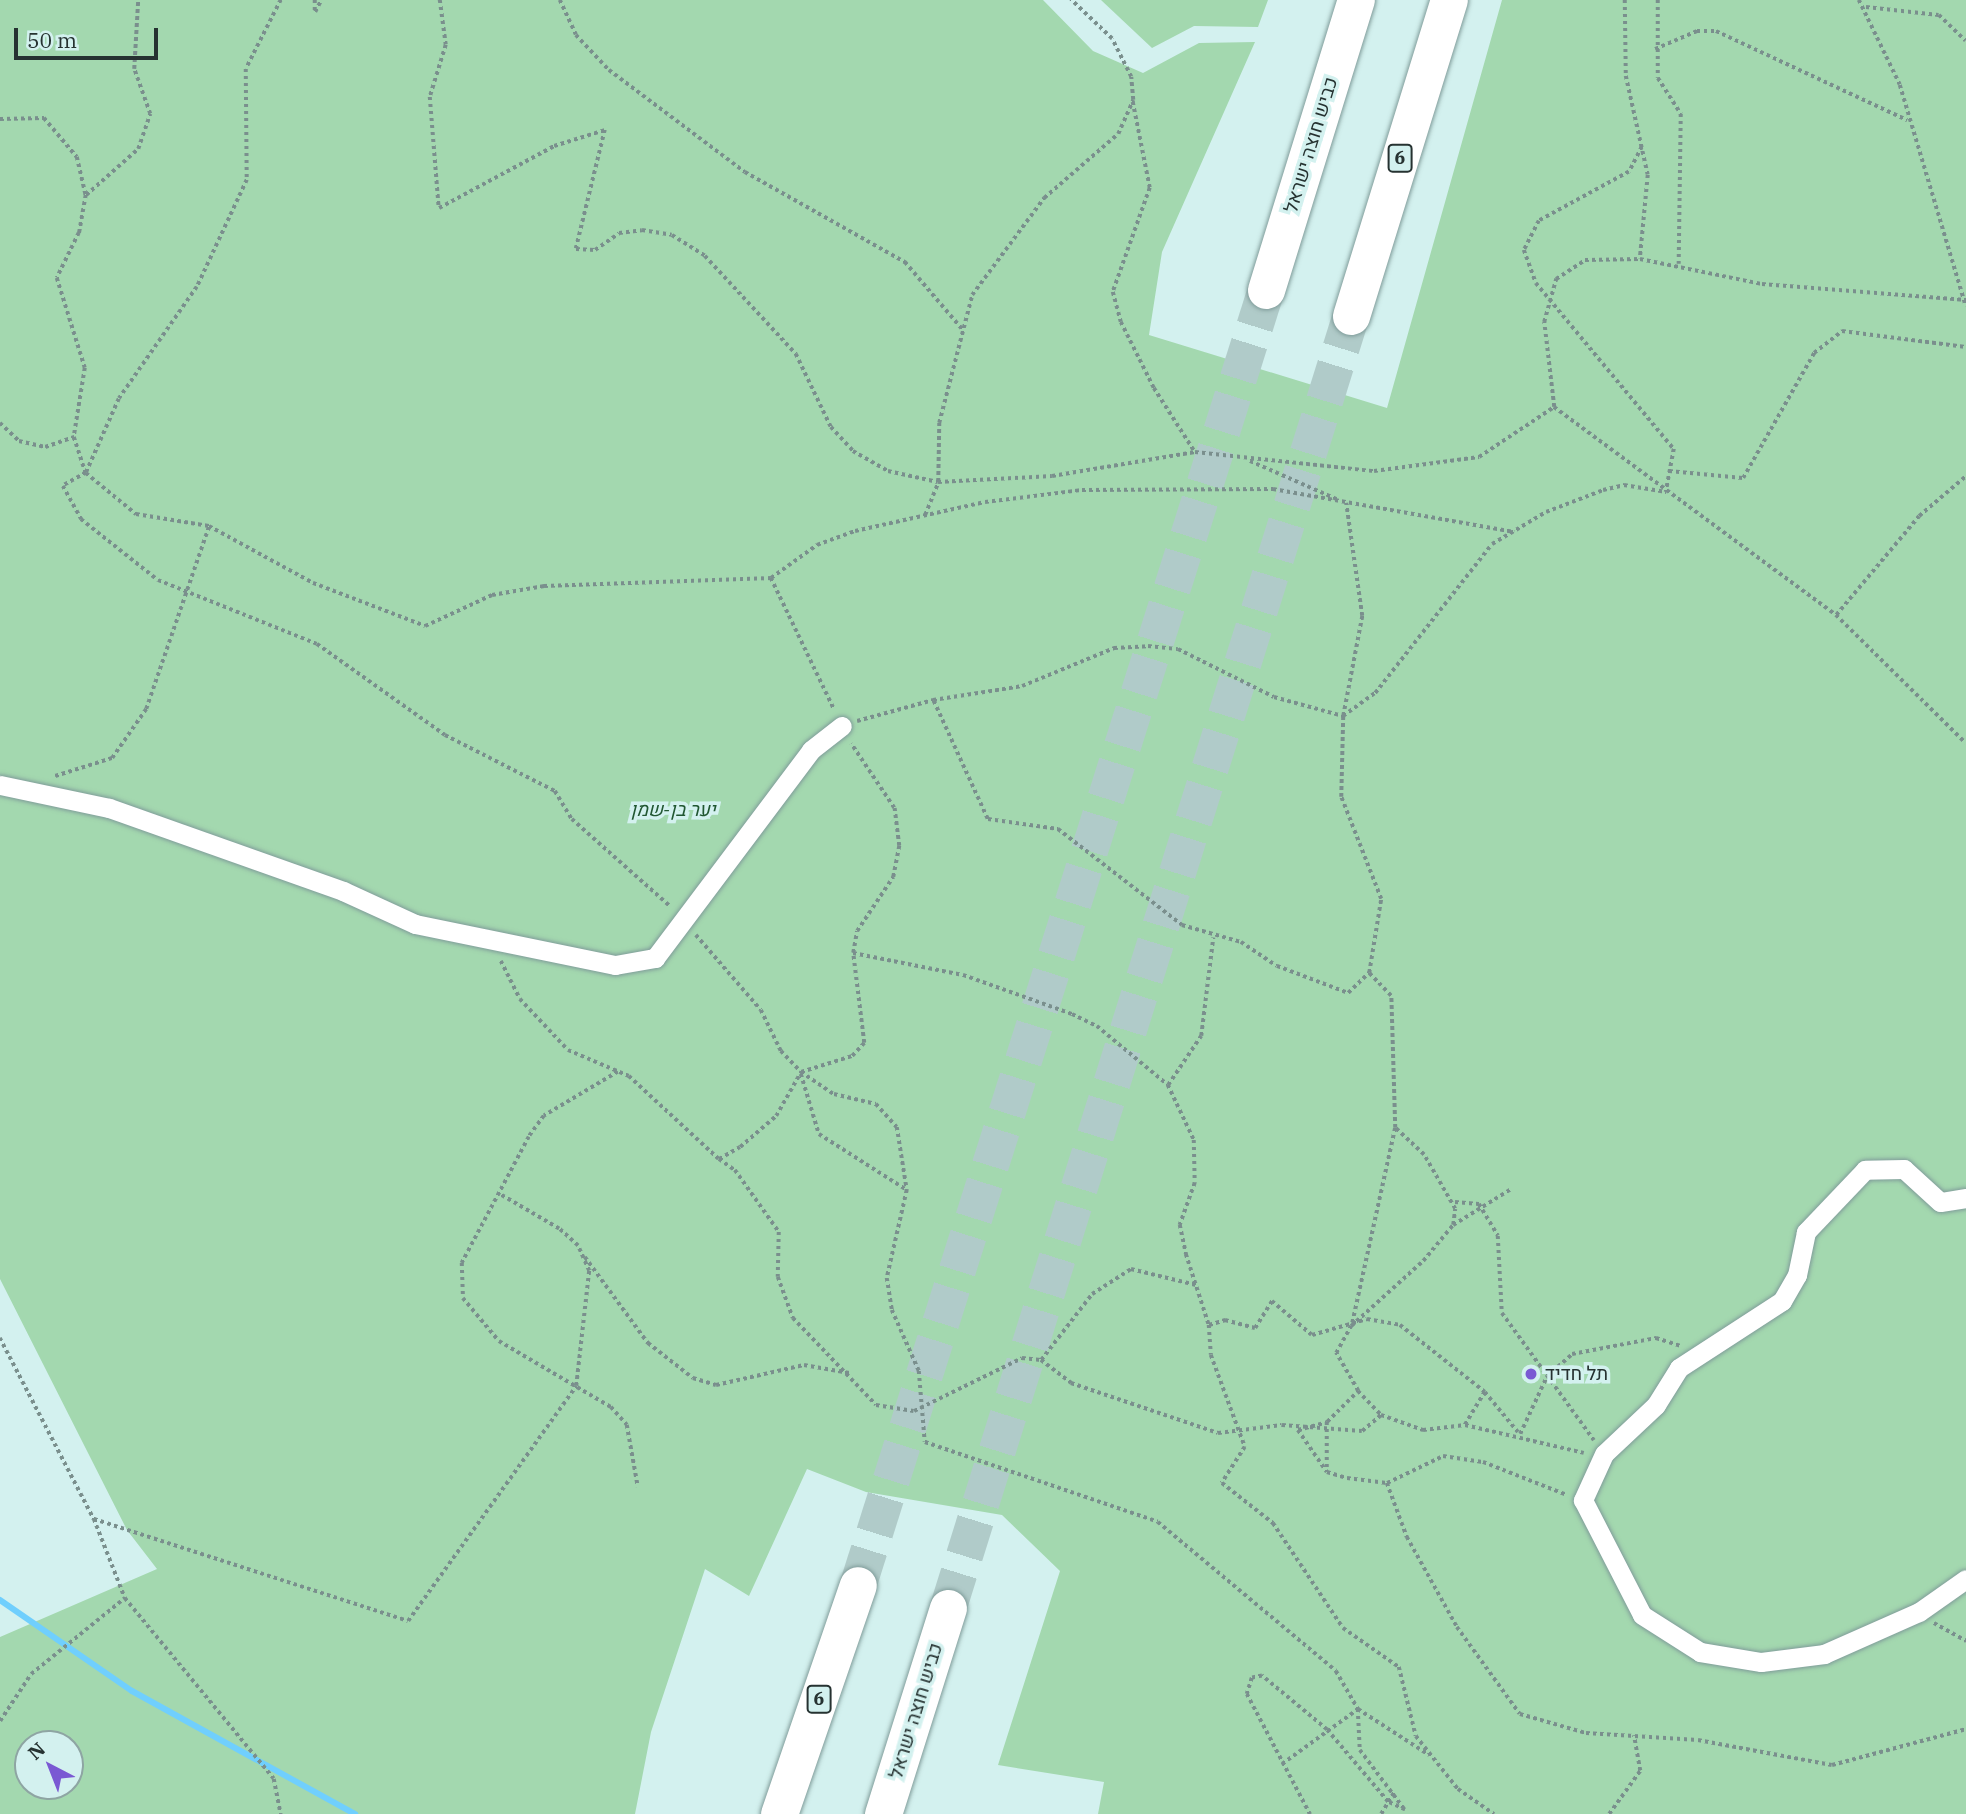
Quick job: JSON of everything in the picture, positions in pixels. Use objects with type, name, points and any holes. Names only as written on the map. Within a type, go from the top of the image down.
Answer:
[{"type":"highway","name":"כביש חוצה ישראל","points":[[1266,290],[1356,0]]},
{"type":"highway","name":"6","points":[[1351,316],[1449,0]]},
{"type":"highway","name":"6","points":[[779,1814],[858,1585]]},
{"type":"highway","name":"כביש חוצה ישראל","points":[[883,1814],[948,1608]]},
{"type":"street","points":[[8,787],[109,808],[343,891],[415,924],[495,943],[615,965],[655,958],[811,750],[842,726]]},
{"type":"street","points":[[1966,1198],[1940,1202],[1904,1169],[1865,1170],[1805,1232],[1797,1275],[1782,1301],[1698,1352],[1679,1368],[1656,1405],[1604,1454],[1583,1500],[1642,1615],[1700,1652],[1761,1661],[1824,1654],[1919,1612],[1966,1579]]},
{"type":"path","points":[[86,195],[138,149],[150,114],[134,69],[138,0]]},
{"type":"path","points":[[281,0],[246,69],[247,180],[198,288],[119,399],[86,473],[63,486],[81,519],[158,580],[189,588],[317,644],[445,735],[555,791],[572,819],[683,918],[761,1010],[781,1051],[801,1072],[834,1094],[876,1104],[897,1127],[907,1190],[887,1278],[926,1405],[925,1442],[1158,1522],[1249,1603],[1304,1639],[1336,1671],[1358,1709],[1434,1758]]},
{"type":"path","points":[[315,0],[315,12],[321,0]]},
{"type":"path","points":[[440,0],[446,45],[430,97],[439,208],[554,146],[605,130],[576,249],[595,250],[619,233],[642,230],[672,235],[705,256],[796,354],[831,426],[853,451],[888,471],[938,482],[1074,473],[1166,452],[1195,452],[1248,461],[1374,471],[1479,457],[1554,407]]},
{"type":"path","points":[[560,0],[576,35],[609,70],[745,172],[905,262],[963,330]]},
{"type":"path","points":[[1071,0],[1112,39],[1131,77],[1150,188],[1114,292],[1121,322],[1154,388],[1195,452]]},
{"type":"path","points":[[1625,0],[1626,76],[1648,175],[1640,259]]},
{"type":"path","points":[[1658,0],[1655,49],[1658,78],[1681,114],[1679,265]]},
{"type":"path","points":[[1859,0],[1866,7],[1900,85],[1907,120],[1966,306]]},
{"type":"path","points":[[1866,7],[1939,15],[1966,41]]},
{"type":"path","points":[[1655,49],[1697,31],[1716,31],[1907,120]]},
{"type":"path","points":[[925,515],[938,482],[939,422],[972,295],[1036,208],[1118,134],[1133,100]]},
{"type":"path","points":[[0,120],[44,118],[77,157],[86,195],[79,233],[57,278],[85,368],[74,437],[86,473],[136,514],[209,526],[313,583],[425,626],[492,595],[544,586],[772,578],[817,545],[925,515],[1082,490],[1273,489],[1514,532]]},
{"type":"path","points":[[1642,147],[1629,172],[1539,220],[1524,250],[1550,301],[1674,449],[1665,492]]},
{"type":"path","points":[[1966,300],[1762,284],[1640,259],[1585,260],[1556,279],[1544,322],[1554,407],[1665,492],[1747,544],[1836,615],[1966,743]]},
{"type":"path","points":[[1669,471],[1743,478],[1814,353],[1842,331],[1966,347]]},
{"type":"path","points":[[0,423],[19,441],[45,447],[74,437]]},
{"type":"path","points":[[1248,461],[1348,503]]},
{"type":"path","points":[[1836,615],[1919,516],[1966,476]]},
{"type":"path","points":[[1343,716],[1375,693],[1472,565],[1514,532],[1614,487],[1665,492]]},
{"type":"path","points":[[933,700],[988,819],[1058,829],[1182,925],[1213,938],[1241,942],[1277,966],[1348,993],[1369,973],[1381,899],[1341,797],[1343,716],[1362,616],[1348,503]]},
{"type":"path","points":[[8,787],[112,758],[146,709],[209,526]]},
{"type":"path","points":[[719,1159],[776,1116],[801,1072],[852,1056],[864,1043],[853,953],[858,931],[893,877],[900,846],[894,808],[842,726],[772,578]]},
{"type":"path","points":[[842,726],[933,700],[1022,686],[1114,648],[1148,646],[1178,649],[1274,697],[1343,716]]},
{"type":"path","points":[[1167,1086],[1201,1036],[1213,938]]},
{"type":"path","points":[[495,943],[520,999],[568,1050],[618,1072],[690,1127],[719,1159],[735,1170],[779,1232],[778,1278],[793,1318],[851,1374],[876,1405],[914,1411],[1022,1358],[1041,1360],[1071,1383],[1193,1427],[1234,1431],[1282,1426],[1298,1430],[1362,1431],[1381,1415]]},
{"type":"path","points":[[853,953],[963,975],[1022,1002],[1072,1014],[1097,1026],[1167,1086],[1194,1140],[1195,1183],[1180,1225],[1209,1325],[1211,1355],[1234,1431],[1245,1447],[1222,1483],[1273,1523],[1343,1628],[1399,1667],[1416,1736],[1458,1789],[1494,1814]]},
{"type":"path","points":[[1369,973],[1391,996],[1395,1128],[1351,1325],[1336,1353],[1358,1391],[1381,1415],[1423,1430],[1465,1425],[1520,1434],[1563,1452],[1604,1454]]},
{"type":"path","points":[[618,1072],[544,1116],[462,1263],[463,1298],[499,1341],[611,1406],[626,1425],[638,1487]]},
{"type":"path","points":[[801,1072],[819,1134],[907,1190]]},
{"type":"path","points":[[1395,1128],[1424,1155],[1455,1202],[1453,1225]]},
{"type":"path","points":[[1351,1325],[1453,1225],[1479,1204],[1511,1189]]},
{"type":"path","points":[[499,1194],[578,1246],[640,1334],[693,1378],[716,1385],[804,1365],[851,1374]]},
{"type":"path","points":[[1455,1202],[1479,1204]]},
{"type":"path","points":[[1479,1204],[1498,1236],[1502,1313],[1604,1454]]},
{"type":"path","points":[[94,1519],[408,1621],[576,1386],[589,1271],[578,1246]]},
{"type":"path","points":[[1041,1360],[1092,1294],[1131,1269],[1196,1285]]},
{"type":"path","points":[[1209,1325],[1225,1320],[1255,1328],[1272,1301],[1312,1335],[1367,1319],[1400,1325],[1485,1392],[1520,1434]]},
{"type":"path","points":[[0,1338],[94,1519],[125,1598],[274,1779],[281,1814]]},
{"type":"path","points":[[1520,1434],[1547,1376],[1572,1354],[1656,1338],[1698,1352]]},
{"type":"path","points":[[1298,1430],[1327,1422],[1358,1391]]},
{"type":"path","points":[[1465,1425],[1485,1392]]},
{"type":"path","points":[[1327,1422],[1327,1472]]},
{"type":"path","points":[[1298,1430],[1327,1472],[1387,1483],[1443,1456],[1483,1462],[1583,1500]]},
{"type":"path","points":[[1387,1483],[1407,1537],[1457,1627],[1520,1714],[1586,1733],[1698,1740],[1832,1765],[1966,1730]]},
{"type":"path","points":[[0,1721],[31,1674],[125,1598]]},
{"type":"path","points":[[1919,1612],[1966,1641]]},
{"type":"path","points":[[1310,1814],[1247,1694],[1252,1678],[1262,1676],[1327,1731],[1388,1802],[1405,1810],[1360,1750],[1358,1709]]},
{"type":"path","points":[[1282,1764],[1358,1709]]},
{"type":"path","points":[[1609,1814],[1640,1772],[1634,1736]]},
{"type":"path","points":[[1381,1814],[1394,1792]]},
{"type":"green space","name":"יער בן-שמן","points":[[0,0],[1043,0],[1093,51],[1143,73],[1199,43],[1255,42],[1162,252],[1149,335],[1387,408],[1502,0],[1966,0],[1966,1814],[1098,1814],[1104,1782],[998,1765],[1060,1571],[1002,1515],[866,1492],[807,1469],[749,1596],[705,1569],[651,1732],[635,1814],[0,1814],[0,1637],[157,1569],[127,1530],[0,1279]]},
{"type":"green space","points":[[1101,0],[1268,0],[1258,27],[1194,26],[1152,48]]},
{"type":"waterway","points":[[0,1600],[132,1691],[355,1814]]},
{"type":"tunnel","points":[[858,1585],[1266,290]]},
{"type":"tunnel","points":[[948,1608],[1351,316]]},
{"type":"place","name":"תל חדיד","points":[[1531,1374]]}]
